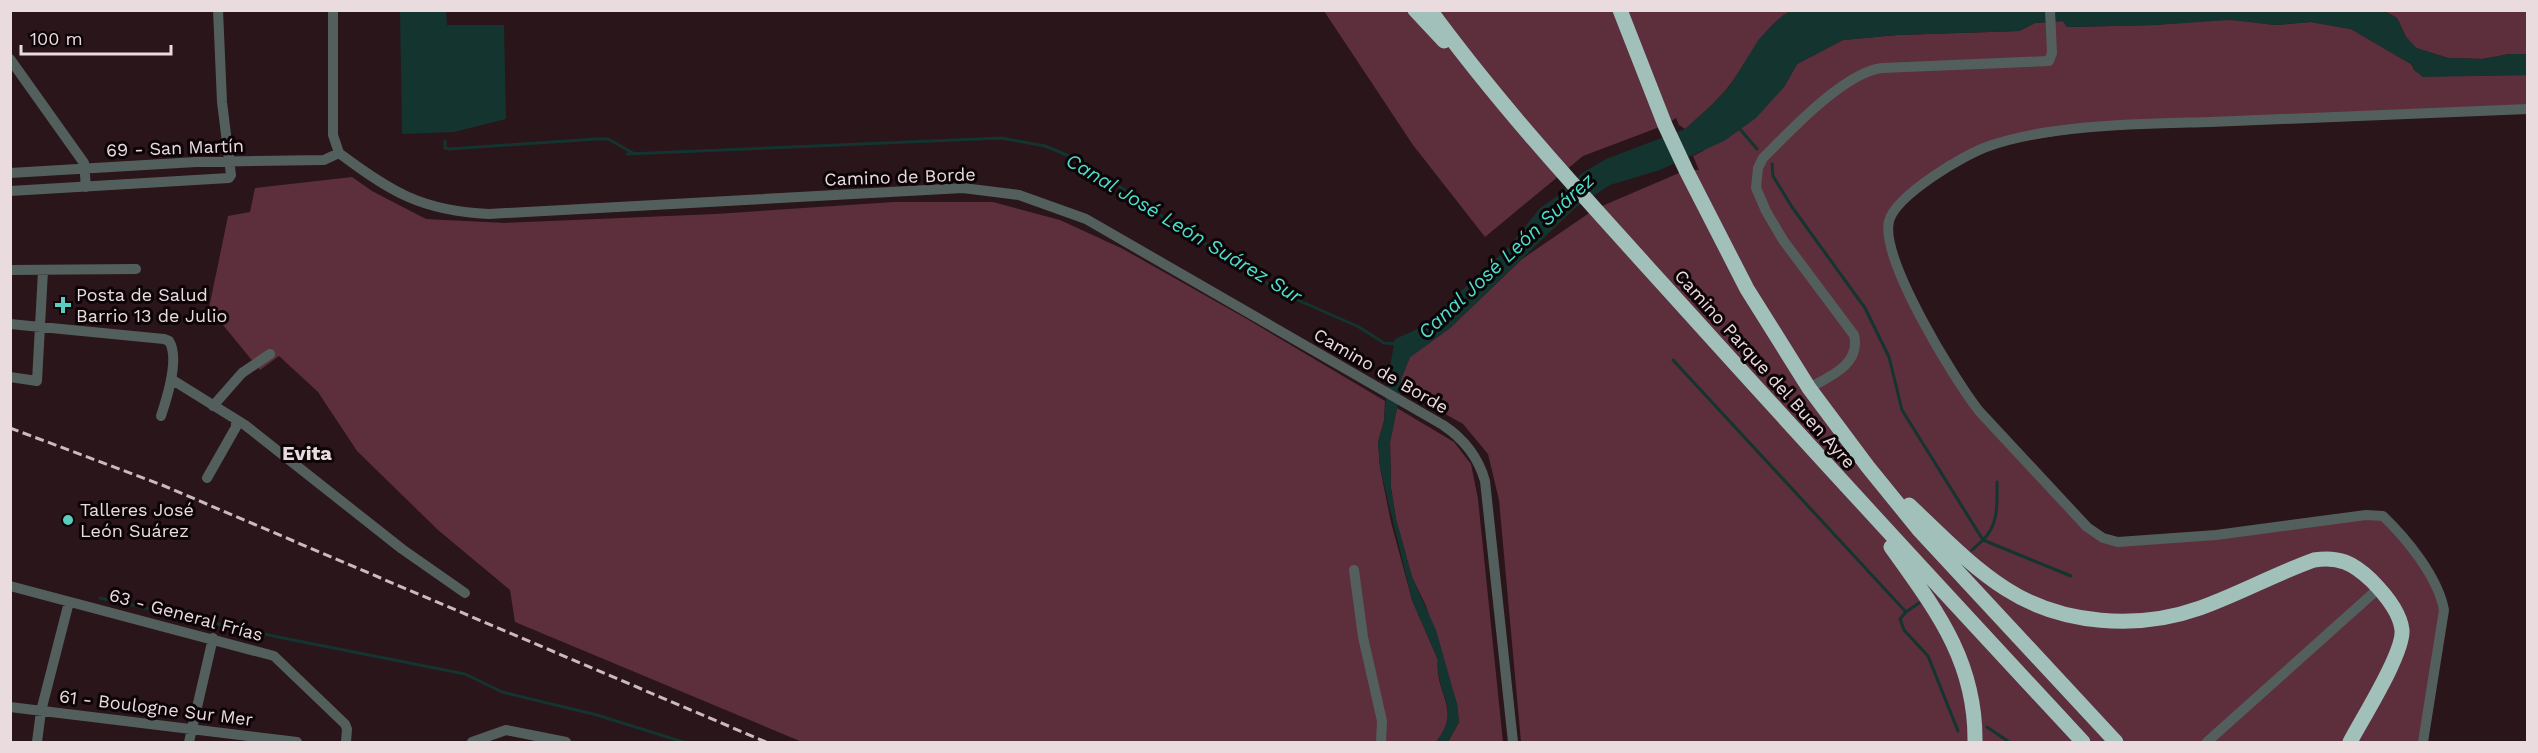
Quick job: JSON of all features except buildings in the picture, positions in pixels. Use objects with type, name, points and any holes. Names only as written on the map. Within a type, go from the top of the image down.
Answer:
[{"type":"highway","points":[[1416,10],[1444,42],[1470,63]]},
{"type":"highway","name":"Camino Parque del Buen Ayre","points":[[1430,10],[1470,63],[1561,172],[1852,493],[2083,742]]},
{"type":"highway","name":"Camino Parque del Buen Ayre","points":[[1620,10],[1665,125],[1686,170],[1747,289],[1809,388],[1868,467],[1920,531],[2116,742]]},
{"type":"highway","points":[[1868,467],[1971,563],[2007,589],[2038,605],[2091,619],[2117,621],[2163,618],[2201,608],[2298,566],[2328,558],[2344,560],[2359,568],[2379,588],[2397,615],[2402,630],[2401,642],[2350,742]]},
{"type":"highway","points":[[1852,493],[1948,631],[1966,675],[1973,700],[1975,742]]},
{"type":"street","points":[[218,10],[222,102],[230,162]]},
{"type":"street","points":[[333,10],[333,135],[339,153]]},
{"type":"street","points":[[1809,388],[1840,370],[1850,361],[1856,342],[1850,329],[1783,240],[1766,211],[1756,188],[1758,168],[1763,158],[1818,106],[1856,76],[1882,68],[2049,61],[2052,53],[2050,10]]},
{"type":"street","points":[[10,59],[73,146],[85,168],[86,187]]},
{"type":"street","points":[[2423,742],[2444,610],[2441,592],[2391,523],[2383,516],[2366,514],[2216,535],[2118,542],[2103,538],[2087,527],[1965,393],[1909,295],[1892,254],[1890,220],[1904,197],[1949,166],[1988,146],[2043,134],[2126,125],[2528,109]]},
{"type":"street","name":"69 - San Martín","points":[[10,173],[85,168],[324,160],[339,153]]},
{"type":"street","name":"Camino de Borde","points":[[339,153],[384,185],[414,201],[463,213],[489,214],[938,189],[978,189],[1019,195],[1072,212],[1110,231],[1456,434],[1467,444],[1485,481],[1513,742]]},
{"type":"street","name":"69 - San Martín","points":[[10,192],[229,178],[231,175],[230,162]]},
{"type":"street","points":[[10,270],[136,269]]},
{"type":"street","points":[[10,377],[37,381],[43,271]]},
{"type":"street","points":[[10,324],[164,339],[172,345],[171,379],[161,416]]},
{"type":"street","points":[[213,406],[242,373],[270,354]]},
{"type":"street","points":[[171,379],[236,420],[402,549],[465,593]]},
{"type":"street","points":[[207,478],[236,427],[236,420]]},
{"type":"street","points":[[1354,570],[1363,637],[1382,721],[1381,742]]},
{"type":"street","name":"63 - General Frías","points":[[10,586],[274,656],[345,724],[346,742]]},
{"type":"street","points":[[2207,742],[2379,588]]},
{"type":"street","points":[[37,742],[41,711],[69,602]]},
{"type":"street","points":[[189,742],[213,638]]},
{"type":"street","name":"61 - Boulogne Sur Mer","points":[[10,707],[297,742]]},
{"type":"street","points":[[472,742],[506,730],[566,742]]},
{"type":"shaded area","points":[[1324,11],[1791,11],[1772,25],[1727,89],[1685,129],[1679,125],[1676,118],[1665,125],[1583,156],[1485,237],[1413,145]]},
{"type":"shaded area","points":[[2384,11],[2527,11],[2527,54],[2510,54],[2482,59],[2448,58],[2416,48],[2406,37],[2397,18]]},
{"type":"shaded area","points":[[2230,19],[2275,25],[2311,22],[2351,29],[2411,64],[2415,71],[2451,76],[2527,75],[2527,109],[2126,125],[1989,146],[1904,197],[1889,220],[1892,254],[1965,393],[2087,527],[2118,542],[2383,516],[2415,553],[2444,610],[2423,742],[1521,742],[1499,500],[1488,454],[1463,424],[1401,389],[1401,379],[1410,357],[1450,328],[1522,259],[1595,209],[1686,170],[1699,170],[1693,156],[1703,151],[1784,87],[1797,64],[1843,40],[1897,35],[2019,31],[2035,23],[2063,21],[2067,27],[2154,25]]},
{"type":"shaded area","points":[[352,177],[372,191],[426,219],[505,223],[715,214],[894,202],[993,202],[1060,220],[1123,249],[1385,401],[1384,421],[1378,442],[1380,468],[1391,522],[1412,600],[1438,660],[1438,672],[1447,711],[1444,730],[1436,742],[802,742],[515,622],[510,590],[438,530],[357,451],[318,392],[279,356],[260,370],[209,308],[228,216],[250,212],[255,188]]},
{"type":"shaded area","points":[[1397,408],[1454,442],[1471,464],[1478,499],[1503,742],[1448,742],[1459,722],[1457,704],[1426,606],[1412,577],[1396,519],[1391,488],[1390,442]]},
{"type":"water","points":[[400,11],[446,11],[447,25],[504,25],[506,119],[454,132],[402,134]]},
{"type":"water","name":"Canal José León Suárez","points":[[1791,11],[2384,11],[2397,18],[2406,37],[2416,48],[2448,58],[2482,59],[2510,54],[2527,54],[2527,75],[2423,77],[2415,71],[2411,64],[2351,29],[2311,22],[2275,25],[2230,20],[2067,27],[2063,21],[2035,23],[2019,31],[1897,35],[1843,40],[1797,64],[1784,87],[1756,118],[1724,141],[1660,170],[1610,185],[1575,208],[1450,328],[1410,357],[1401,379],[1390,442],[1391,488],[1396,519],[1412,577],[1436,630],[1457,704],[1459,722],[1448,742],[1436,742],[1444,730],[1448,711],[1440,683],[1438,660],[1412,600],[1380,468],[1378,442],[1384,421],[1387,383],[1395,339],[1422,327],[1509,247],[1540,208],[1559,195],[1582,173],[1606,159],[1685,129],[1731,84],[1759,39],[1783,15]]},
{"type":"waterway","points":[[1739,128],[1757,149]]},
{"type":"waterway","name":"Canal José León Suárez Sur","points":[[627,154],[1001,138],[1045,146],[1086,163],[1154,211],[1284,294],[1359,327],[1384,343],[1398,344]]},
{"type":"waterway","points":[[445,141],[445,148],[449,149],[608,139],[633,153]]},
{"type":"waterway","points":[[1772,164],[1773,176],[1792,207],[1865,308],[1889,357],[1902,410],[1983,540],[1972,550]]},
{"type":"waterway","points":[[1673,360],[1906,612]]},
{"type":"waterway","points":[[1997,482],[1997,506],[1994,520],[1983,540],[2071,576]]},
{"type":"waterway","points":[[100,598],[278,637],[465,674],[502,692],[597,715],[683,742]]},
{"type":"waterway","points":[[1919,603],[1900,619],[1904,630],[1928,656],[1958,731]]},
{"type":"waterway","points":[[1987,727],[2009,742]]},
{"type":"railway","points":[[10,428],[162,485],[766,742]]},
{"type":"place","name":"Posta de Salud Barrio 13 de Julio","points":[[63,305]]},
{"type":"place","name":"Talleres José León Suárez","points":[[68,520]]},
{"type":"district","name":"Evita","points":[[307,453]]}]
